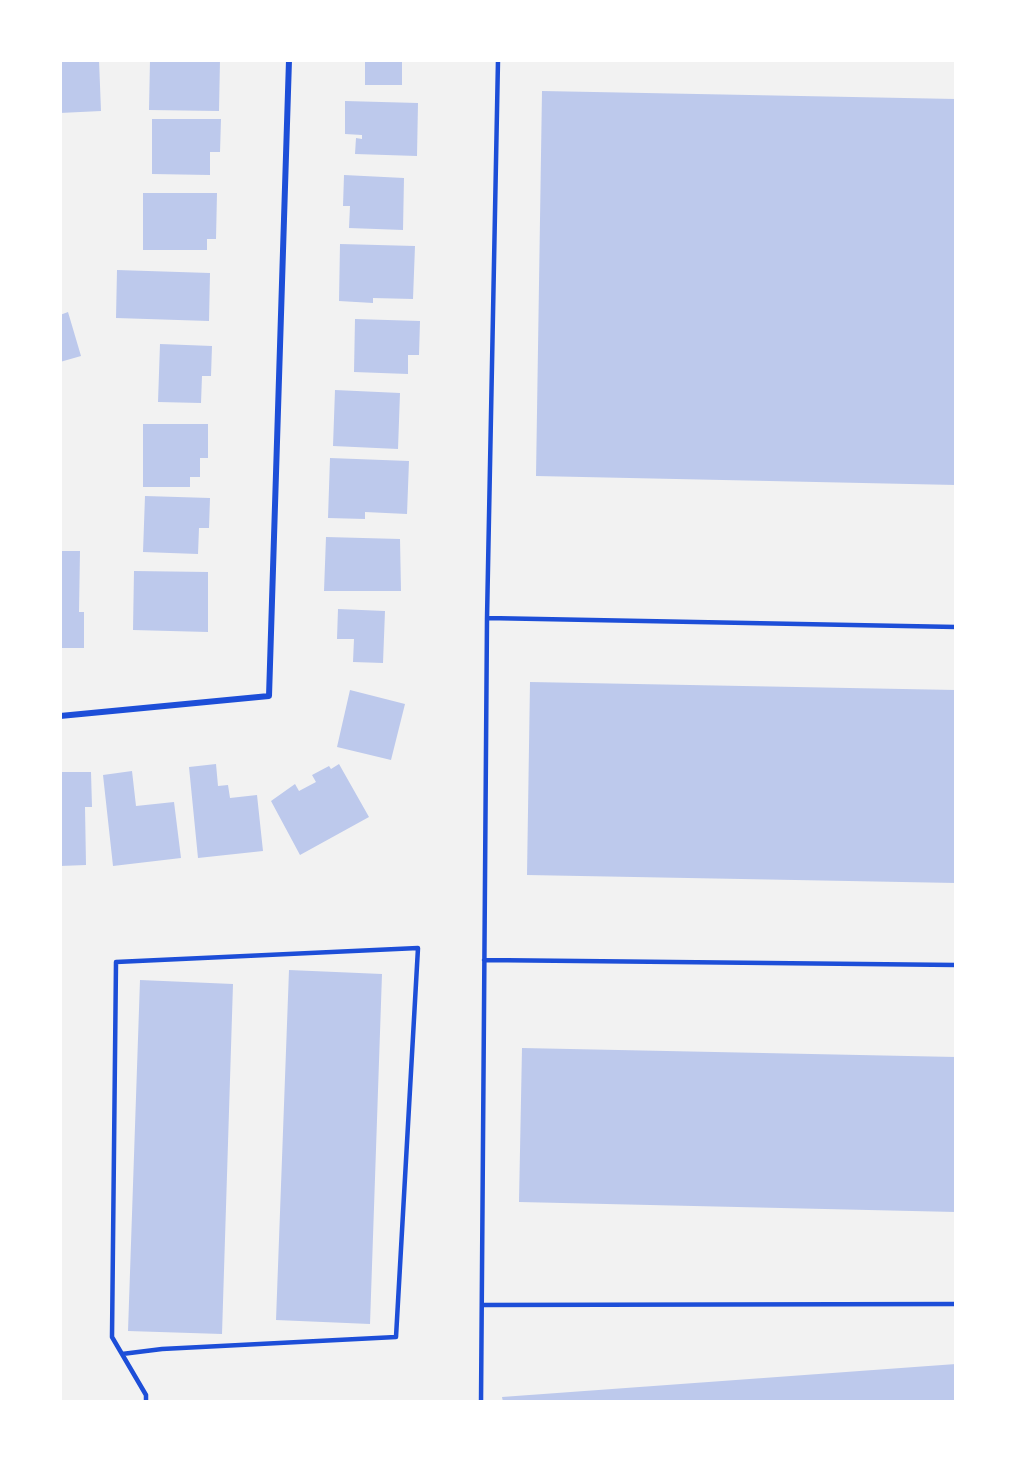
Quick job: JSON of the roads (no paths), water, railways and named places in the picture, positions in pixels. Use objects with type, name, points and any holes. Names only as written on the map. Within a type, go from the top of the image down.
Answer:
[{"type":"street","points":[[60,716],[269,696],[289,60]]},
{"type":"lane","points":[[482,1402],[488,618],[498,60]]},
{"type":"lane","points":[[488,618],[956,627]]},
{"type":"lane","points":[[122,1353],[396,1337],[418,948],[116,962],[112,1337],[146,1395],[146,1402]]},
{"type":"lane","points":[[484,960],[956,965]]},
{"type":"lane","points":[[484,1305],[956,1304]]}]
